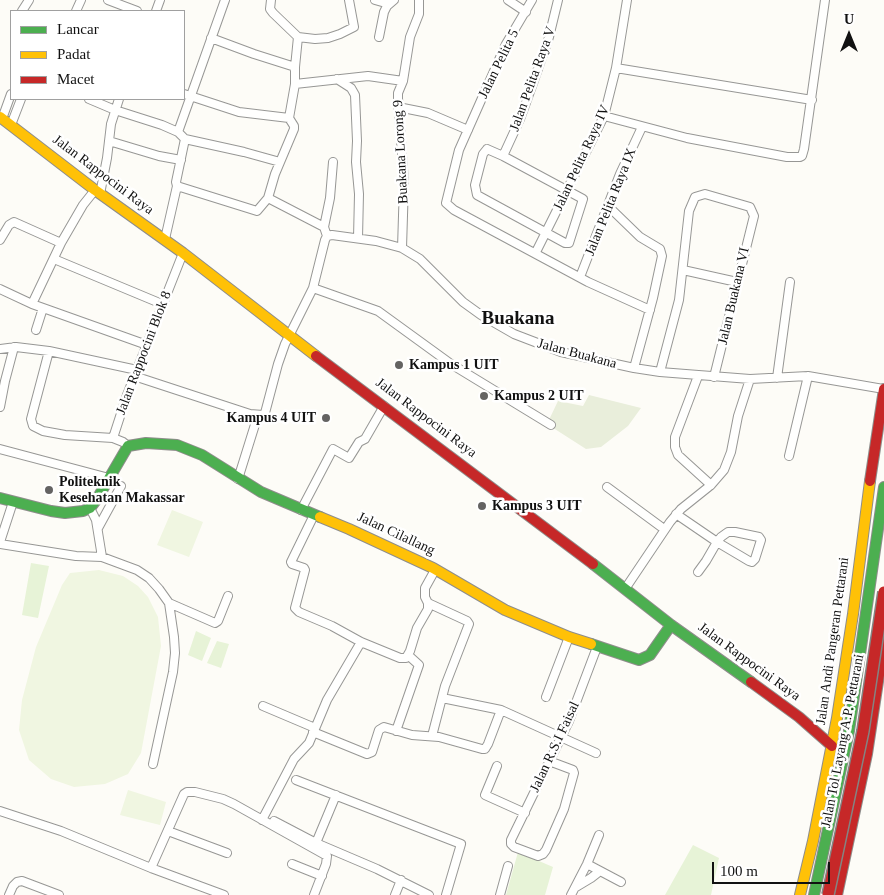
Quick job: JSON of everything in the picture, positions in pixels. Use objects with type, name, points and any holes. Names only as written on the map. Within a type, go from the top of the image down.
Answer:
[{"type":"main road","name":"Jalan Rappocini Raya","points":[[5,120],[98,192],[165,239],[670,625],[799,717],[832,746]]},
{"type":"main road","name":"Jalan Andi Pangeran Pettarani","points":[[800,895],[832,746],[853,614],[884,389]]},
{"type":"main road","name":"Jalan Cilallang","points":[[128,446],[146,443],[177,445],[202,455],[238,479],[301,510],[349,528],[435,570],[505,610],[569,637],[631,659],[639,660],[645,658],[654,650],[670,625]]},
{"type":"main road","points":[[0,498],[65,513],[76,513],[90,508],[128,446]]},
{"type":"main road","points":[[806,895],[819,845],[884,455]]},
{"type":"main road","name":"Jalan Andi Pangeran Pettarani","points":[[814,895],[848,731],[865,628],[884,487]]},
{"type":"main road","name":"Jalan Tol Layang A.P. Pettarani","points":[[828,895],[863,731],[884,592]]},
{"type":"main road","points":[[865,628],[867,636],[873,640],[877,640],[884,634]]},
{"type":"main road","points":[[837,895],[867,754],[884,643]]},
{"type":"main road","points":[[859,666],[866,656],[872,656],[876,658],[880,667]]},
{"type":"street","points":[[108,0],[134,10]]},
{"type":"street","points":[[178,132],[188,95],[225,0]]},
{"type":"street","points":[[270,0],[270,9],[273,13],[298,37],[320,39],[340,34],[353,28],[355,25],[349,0]]},
{"type":"street","points":[[375,0],[392,2]]},
{"type":"street","name":"Buakana Lorong 9","points":[[402,248],[404,178],[398,93],[403,81],[408,48],[420,11],[419,0]]},
{"type":"street","points":[[508,0],[526,12]]},
{"type":"street","name":"Jalan Pelita 5","points":[[532,0],[506,44],[457,155],[446,203],[450,208],[536,252]]},
{"type":"street","name":"Jalan Pelita Raya V","points":[[503,156],[520,119],[532,86],[549,36],[558,0]]},
{"type":"street","name":"Jalan Pelita Raya IV","points":[[536,252],[604,116],[616,68],[627,0]]},
{"type":"street","points":[[604,116],[687,138],[796,158],[800,157],[803,153],[812,100],[825,0]]},
{"type":"street","points":[[379,38],[384,12],[392,2]]},
{"type":"street","points":[[177,186],[256,211],[261,208],[268,198],[294,129],[289,118],[295,84],[298,37]]},
{"type":"street","points":[[211,38],[295,67]]},
{"type":"street","points":[[616,68],[812,100]]},
{"type":"street","points":[[295,84],[368,76],[403,81]]},
{"type":"street","points":[[337,79],[351,88],[355,95],[356,162],[359,194],[358,238]]},
{"type":"street","points":[[188,95],[239,112],[289,118]]},
{"type":"street","points":[[5,120],[10,98]]},
{"type":"street","points":[[5,120],[20,100]]},
{"type":"street","points":[[91,100],[178,132],[186,139],[280,162]]},
{"type":"street","points":[[32,304],[61,243],[83,205],[98,192],[108,158],[109,141],[119,100]]},
{"type":"street","points":[[398,107],[428,113],[468,130]]},
{"type":"street","name":"Jalan Pelita Raya IX","points":[[580,277],[620,174],[642,127]]},
{"type":"street","points":[[165,239],[186,139]]},
{"type":"street","points":[[109,141],[166,158],[181,160]]},
{"type":"street","points":[[487,149],[567,191],[582,198],[583,202],[569,243],[565,243],[476,195],[475,185],[484,151],[487,149]]},
{"type":"street","points":[[0,349],[14,347],[49,350],[135,373],[195,397],[263,415],[289,335],[313,288],[327,236],[324,227],[330,198],[333,162]]},
{"type":"street","name":"Jalan Buakana VI","points":[[683,270],[689,211],[695,197],[705,194],[750,207],[754,216],[714,377]]},
{"type":"street","points":[[268,198],[324,227]]},
{"type":"street","points":[[608,206],[640,237],[660,249],[662,253],[650,310],[634,368]]},
{"type":"street","points":[[0,240],[2,231],[14,222],[18,222],[61,243]]},
{"type":"street","name":"Jalan Buakana","points":[[327,236],[358,238],[402,248],[420,259],[473,310],[514,334],[561,352],[660,372],[750,379],[808,376],[884,389]]},
{"type":"street","points":[[536,252],[580,277],[650,310]]},
{"type":"street","name":"Jalan Rappocini Blok 8","points":[[113,438],[135,373],[183,253]]},
{"type":"street","points":[[54,259],[162,304]]},
{"type":"street","points":[[660,372],[676,312],[683,270],[737,282]]},
{"type":"street","points":[[777,378],[790,282]]},
{"type":"street","points":[[313,288],[378,311],[451,364],[551,424]]},
{"type":"street","points":[[0,289],[32,304],[146,345]]},
{"type":"street","points":[[36,330],[43,308]]},
{"type":"street","points":[[0,407],[4,381],[14,347]]},
{"type":"street","points":[[49,350],[31,419],[33,426],[43,431],[65,435],[113,438],[124,442],[128,446]]},
{"type":"street","points":[[698,376],[675,437],[675,447],[678,455],[711,484]]},
{"type":"street","points":[[789,456],[808,376]]},
{"type":"street","points":[[625,589],[676,514],[711,484],[724,470],[750,379]]},
{"type":"street","points":[[301,510],[333,449],[349,458],[359,442],[365,439],[384,406]]},
{"type":"street","points":[[238,479],[258,415]]},
{"type":"street","points":[[0,449],[109,478]]},
{"type":"street","points":[[98,528],[121,486]]},
{"type":"street","points":[[607,487],[664,530]]},
{"type":"street","points":[[13,502],[0,543],[76,556],[102,557],[127,566],[143,574],[159,589],[168,604],[175,653],[173,672],[153,764]]},
{"type":"street","points":[[90,508],[98,528],[102,557]]},
{"type":"street","points":[[676,514],[717,542],[752,562],[761,540],[759,537],[731,532],[724,534],[717,542],[698,572]]},
{"type":"street","points":[[314,515],[291,562],[305,570],[296,608],[299,612],[332,626],[361,642],[400,658],[406,658],[417,628],[428,608],[425,588],[435,570]]},
{"type":"street","points":[[168,604],[215,623],[218,621],[228,596]]},
{"type":"street","points":[[428,603],[467,621],[469,624],[444,686],[432,736]]},
{"type":"street","points":[[546,697],[569,637]]},
{"type":"street","points":[[262,820],[294,759],[306,747],[327,700],[361,642]]},
{"type":"street","name":"Jalan R.S.I Faisal","points":[[550,761],[573,770],[574,773],[564,809],[546,850],[538,856],[512,846],[511,840],[561,737],[597,647]]},
{"type":"street","points":[[396,731],[400,714],[419,665],[408,655]]},
{"type":"street","points":[[447,699],[501,710],[596,753]]},
{"type":"street","points":[[263,706],[370,754],[382,728],[412,735],[432,736],[484,749],[501,710]]},
{"type":"street","points":[[497,766],[485,795],[525,813]]},
{"type":"street","points":[[296,780],[461,844],[446,895]]},
{"type":"street","points":[[151,868],[184,794],[189,791],[223,799],[327,856],[327,861],[314,895]]},
{"type":"street","points":[[316,843],[336,795]]},
{"type":"street","points":[[0,811],[61,832],[224,895]]},
{"type":"street","points":[[272,820],[331,850],[402,880],[429,895]]},
{"type":"street","points":[[168,832],[227,853]]},
{"type":"street","points":[[571,895],[599,835]]},
{"type":"street","points":[[292,864],[322,876]]},
{"type":"street","points":[[587,864],[622,882]]},
{"type":"street","points":[[500,895],[508,866]]},
{"type":"street","points":[[576,887],[600,871]]},
{"type":"street","points":[[395,895],[402,880]]},
{"type":"street","points":[[9,895],[13,886],[17,882],[22,881],[59,895]]},
{"type":"green space","points":[[589,395],[641,408],[628,426],[601,447],[586,449],[547,424],[558,401],[583,406]]},
{"type":"green space","points":[[172,510],[203,522],[189,557],[157,545]]},
{"type":"green space","points":[[31,563],[49,566],[38,618],[22,615]]},
{"type":"green space","points":[[99,570],[123,576],[138,586],[148,597],[158,617],[161,646],[141,753],[128,774],[105,784],[74,787],[51,779],[29,760],[19,730],[22,700],[36,647],[62,585],[70,573]]},
{"type":"green space","points":[[196,631],[211,638],[202,661],[188,655]]},
{"type":"green space","points":[[217,641],[229,644],[221,668],[207,663]]},
{"type":"green space","points":[[128,790],[166,802],[160,825],[120,815]]},
{"type":"green space","points":[[693,845],[719,858],[711,895],[665,895]]},
{"type":"green space","points":[[518,852],[553,867],[545,895],[506,895]]},
{"type":"traffic: fast","points":[[0,498],[51,511],[65,513],[83,511],[90,508],[97,499],[128,446],[146,443],[177,445],[202,455],[261,492],[320,517]]},
{"type":"traffic: fast","points":[[814,895],[849,731],[884,487]]},
{"type":"traffic: fast","points":[[593,564],[671,625],[751,682]]},
{"type":"traffic: fast","points":[[591,644],[639,660],[650,655],[671,625]]},
{"type":"traffic: slow","points":[[0,117],[95,190],[183,253],[316,356]]},
{"type":"traffic: slow","points":[[800,895],[813,841],[837,718],[853,614],[870,481]]},
{"type":"traffic: slow","points":[[320,517],[433,568],[505,610],[569,637],[591,644]]},
{"type":"traffic: jam","points":[[316,356],[593,564]]},
{"type":"traffic: jam","points":[[870,481],[884,389]]},
{"type":"traffic: jam","points":[[828,895],[863,731],[884,592]]},
{"type":"traffic: jam","points":[[837,895],[867,754],[884,642]]},
{"type":"traffic: jam","points":[[751,682],[799,717],[832,746]]},
{"type":"place","name":"Kampus 1 UIT","points":[[399,365]]},
{"type":"place","name":"Kampus 2 UIT","points":[[484,396]]},
{"type":"place","name":"Kampus 4 UIT","points":[[326,418]]},
{"type":"place","name":"Politeknik Kesehatan Makassar","points":[[49,490]]},
{"type":"place","name":"Kampus 3 UIT","points":[[482,506]]},
{"type":"district","name":"Buakana","points":[[518,319]]}]
